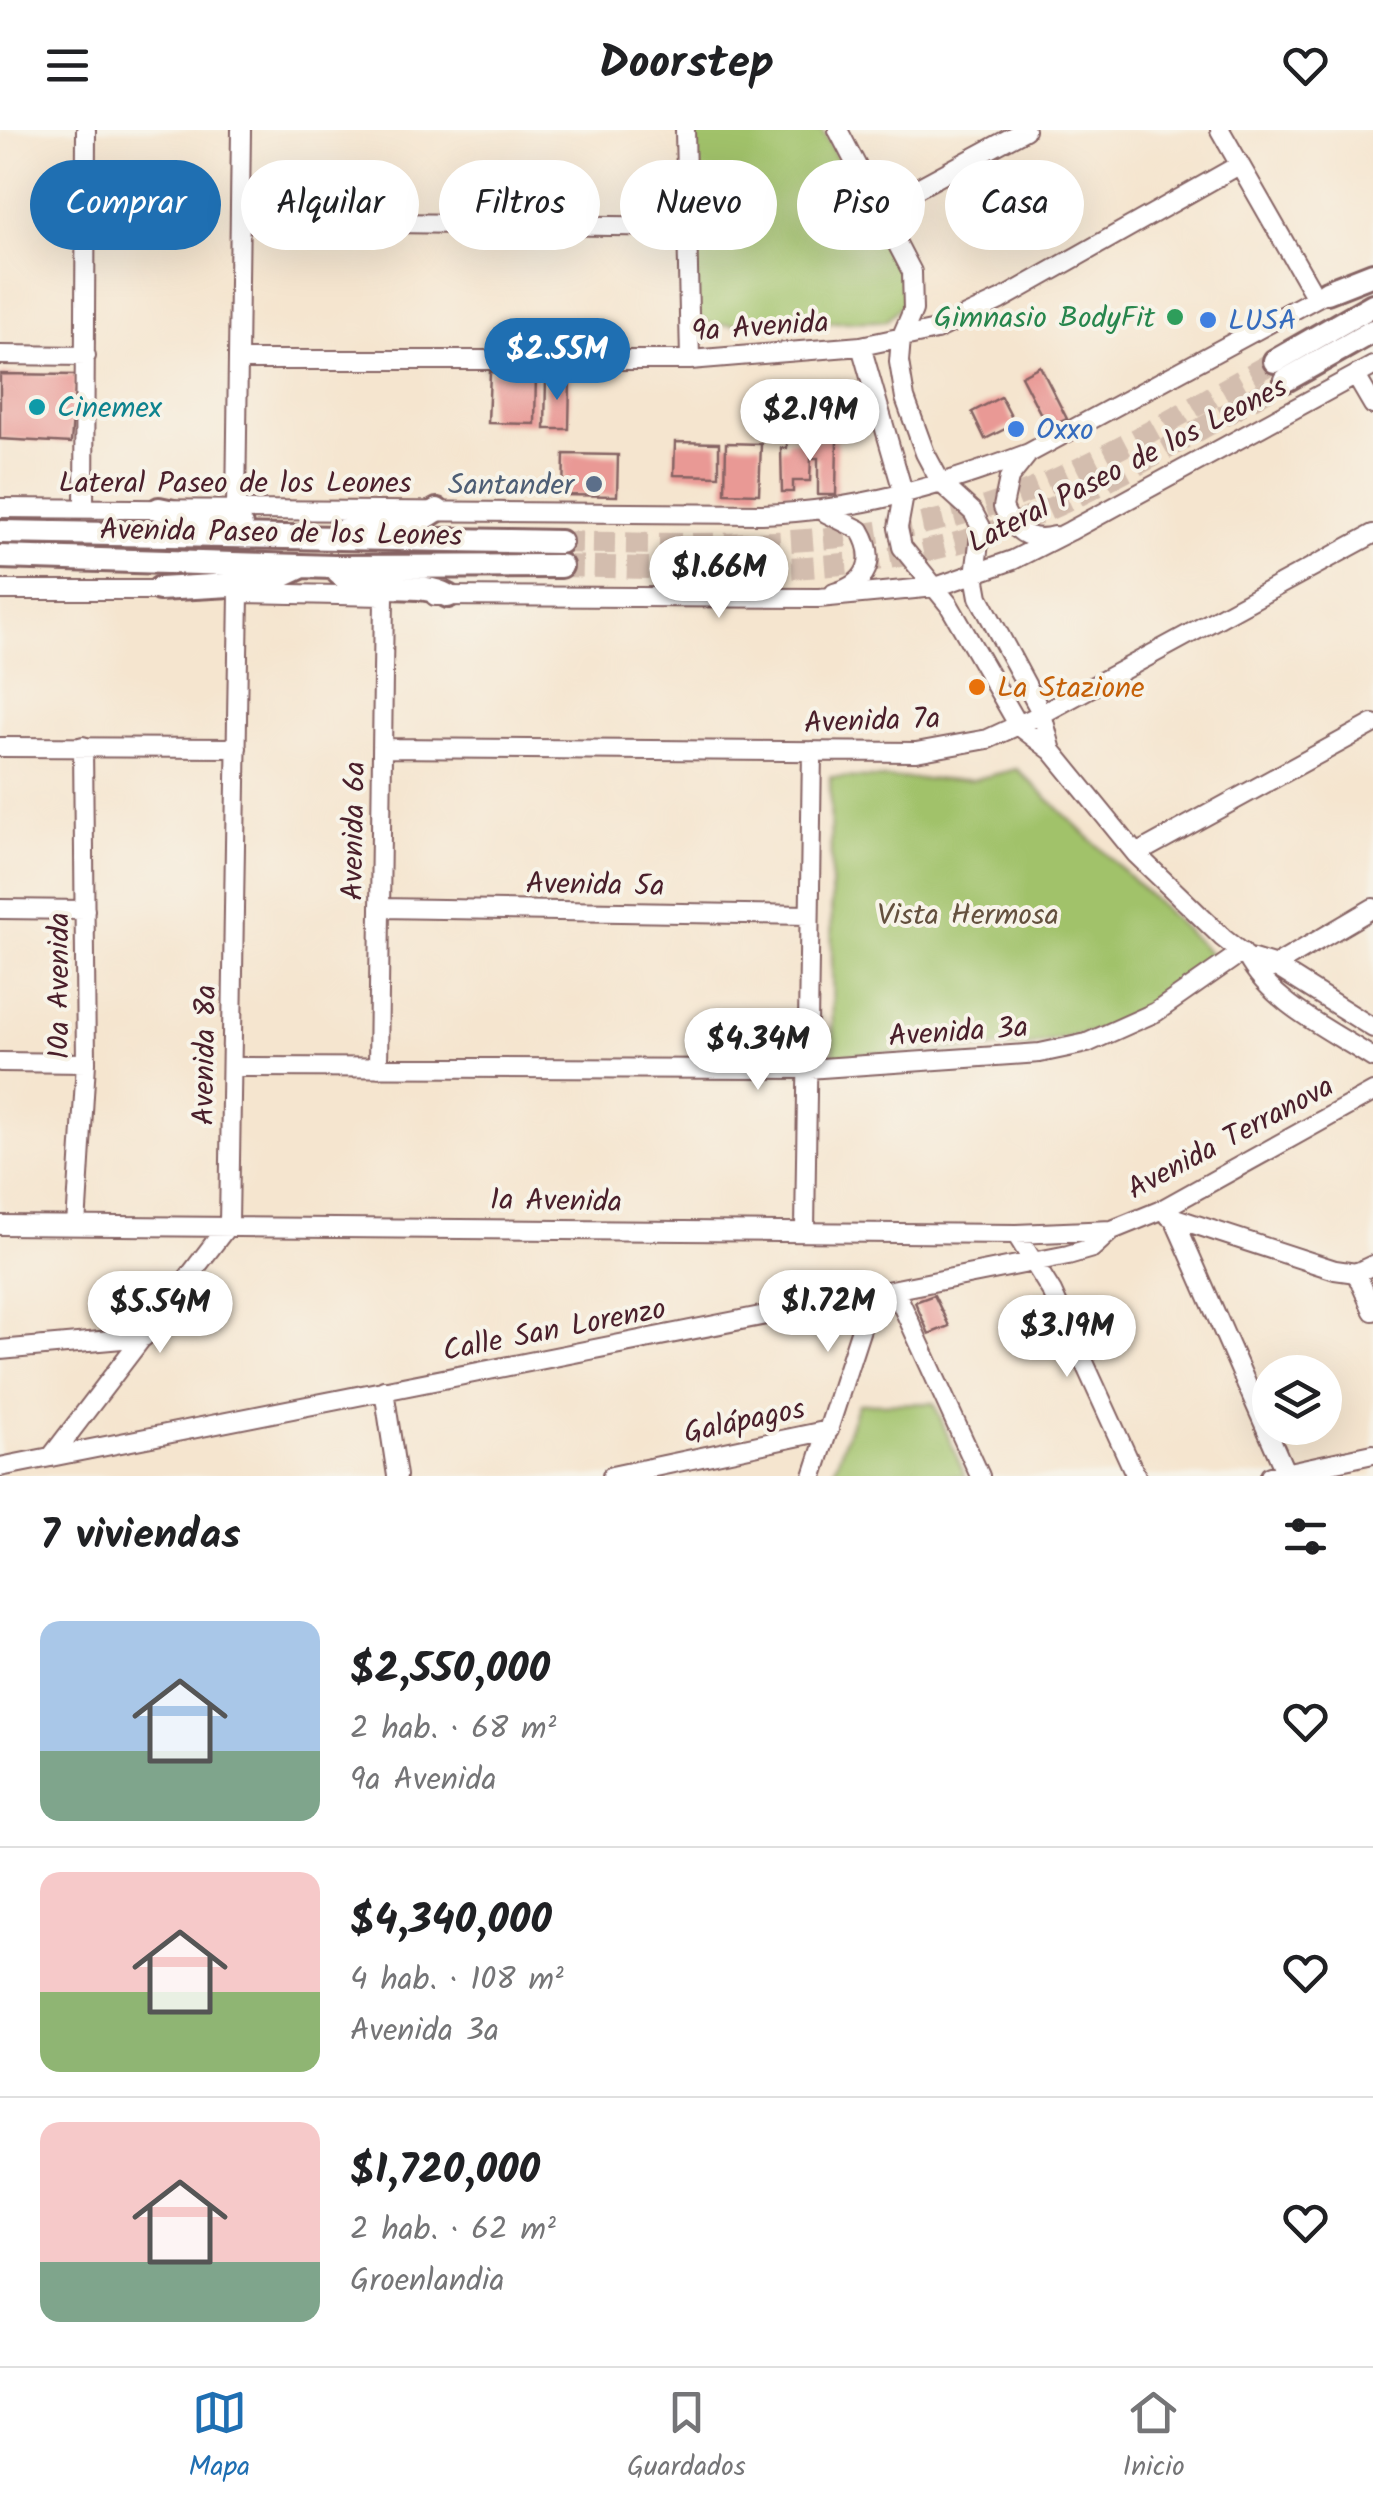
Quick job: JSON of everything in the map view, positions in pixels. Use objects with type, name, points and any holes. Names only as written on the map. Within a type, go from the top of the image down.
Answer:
[{"type":"main road","points":[[1322,295],[1373,270]]},
{"type":"main road","points":[[1369,334],[1281,370],[1373,305]]},
{"type":"main road","points":[[159,509],[245,527],[260,538]]},
{"type":"main road","points":[[322,540],[349,528],[426,517],[437,510]]},
{"type":"main road","name":"Avenida Paseo de los Leones","points":[[0,532],[560,542]]},
{"type":"main road","name":"Avenida Paseo de los Leones","points":[[0,557],[334,567],[561,566]]},
{"type":"main road","points":[[159,589],[267,583],[302,566]]},
{"type":"main road","points":[[334,567],[346,579],[358,583],[431,590],[448,596]]},
{"type":"street","points":[[84,508],[86,130]]},
{"type":"street","points":[[241,130],[241,160]]},
{"type":"street","points":[[685,130],[686,160]]},
{"type":"street","points":[[838,130],[855,160]]},
{"type":"street","points":[[925,184],[1025,130]]},
{"type":"street","points":[[1220,130],[1322,295]]},
{"type":"street","name":"9a Avenida","points":[[241,360],[690,360],[862,346],[936,330],[1000,300],[1239,165]]},
{"type":"street","points":[[419,223],[620,226]]},
{"type":"street","points":[[236,509],[242,250]]},
{"type":"street","points":[[688,250],[690,360]]},
{"type":"street","points":[[901,250],[915,290],[901,338],[899,362],[905,398],[925,454],[941,483],[973,512],[981,527],[975,575],[987,617],[1042,714],[1052,751]]},
{"type":"street","name":"Lateral Paseo de los Leones","points":[[0,508],[817,511],[904,495],[1029,452],[1322,295]]},
{"type":"street","points":[[862,346],[904,495],[898,528],[902,547],[936,587],[1019,726],[1052,751],[1136,854],[1244,954],[1258,978],[1373,1058]]},
{"type":"street","points":[[0,355],[86,356]]},
{"type":"street","name":"Lateral Paseo de los Leones","points":[[0,590],[819,598],[936,587],[975,575],[1070,531],[1373,366]]},
{"type":"street","points":[[1356,376],[1373,406]]},
{"type":"street","points":[[1029,452],[1004,492],[1008,519],[1018,531],[1034,539],[1070,531]]},
{"type":"street","points":[[817,511],[849,521],[860,530],[870,555],[868,569],[859,581],[819,598]]},
{"type":"street","name":"Avenida 7a","points":[[382,748],[916,752],[988,738],[1042,714],[1373,534]]},
{"type":"street","name":"Avenida 8a","points":[[229,1224],[239,593]]},
{"type":"street","name":"Avenida 6a","points":[[378,1068],[384,596]]},
{"type":"street","points":[[1136,854],[1373,724]]},
{"type":"street","name":"10a Avenida","points":[[76,1226],[86,1062],[83,746]]},
{"type":"street","points":[[0,747],[236,748]]},
{"type":"street","points":[[805,1230],[812,751]]},
{"type":"street","name":"Avenida 5a","points":[[380,908],[810,915]]},
{"type":"street","points":[[1258,978],[1373,908]]},
{"type":"street","points":[[0,909],[86,910]]},
{"type":"street","points":[[1244,954],[1274,965],[1373,1028]]},
{"type":"street","name":"Avenida 3a","points":[[232,1067],[807,1069],[1040,1053],[1088,1043],[1156,1012],[1244,954]]},
{"type":"street","points":[[0,1062],[86,1062]]},
{"type":"street","name":"Avenida Terranova","points":[[1112,1230],[1166,1215],[1373,1092]]},
{"type":"street","points":[[1166,1215],[1365,1269],[1373,1311]]},
{"type":"street","points":[[1166,1215],[1281,1475],[1373,1454]]},
{"type":"street","points":[[51,1457],[229,1224]]},
{"type":"street","name":"1a Avenida","points":[[0,1225],[229,1224],[1016,1234],[1112,1230]]},
{"type":"street","name":"Calle San Lorenzo","points":[[0,1467],[1034,1264],[1092,1248],[1112,1230]]},
{"type":"street","points":[[1016,1234],[1052,1292],[1136,1476]]},
{"type":"street","points":[[895,1290],[980,1476]]},
{"type":"street","points":[[813,1476],[872,1295]]},
{"type":"street","points":[[0,1350],[144,1337]]},
{"type":"street","points":[[384,1390],[397,1476]]},
{"type":"street","name":"Galápagos","points":[[612,1476],[829,1430]]},
{"type":"green space","points":[[692,130],[822,130],[838,160],[797,160],[797,250],[887,250],[906,284],[907,300],[886,321],[713,325],[701,318],[693,305],[693,250],[777,250],[777,160],[692,160]]},
{"type":"green space","name":"Vista Hermosa","points":[[1017,769],[1217,960],[1110,1028],[1030,1046],[833,1056],[830,777],[972,780]]},
{"type":"green space","points":[[934,1403],[965,1476],[832,1476],[858,1404]]},
{"type":"building","points":[[1040,366],[1067,419],[1048,428],[1021,376]]},
{"type":"building","points":[[490,372],[536,373],[535,424],[488,423]]},
{"type":"building","name":"Cinemex","points":[[0,374],[76,375],[71,443],[0,439]]},
{"type":"building","points":[[546,377],[570,378],[569,429],[545,429]]},
{"type":"building","points":[[1001,397],[1015,424],[985,439],[972,412]]},
{"type":"building","points":[[837,439],[836,495],[818,495],[818,458],[811,458],[810,481],[793,481],[793,492],[782,492],[781,448],[787,448],[787,441]]},
{"type":"building","points":[[675,442],[719,443],[719,476],[674,475]]},
{"type":"building","points":[[726,443],[761,444],[759,494],[725,493]]},
{"type":"building","points":[[564,454],[618,455],[617,496],[563,495]]},
{"type":"building","points":[[934,1295],[949,1326],[929,1334],[915,1302]]},
{"type":"tunnel","points":[[560,542],[792,541],[850,536],[963,514],[1085,466],[1275,361]]},
{"type":"tunnel","points":[[561,566],[808,567],[905,555],[953,544],[997,530],[1082,493],[1286,380]]},
{"type":"place","name":"Gimnasio BodyFit","points":[[1175,317]]},
{"type":"place","name":"LUSA","points":[[1208,320]]},
{"type":"place","name":"Cinemex","points":[[37,407]]},
{"type":"place","name":"Oxxo","points":[[1016,429]]},
{"type":"place","name":"Santander","points":[[594,484]]},
{"type":"place","name":"La Stazione","points":[[977,687]]}]
